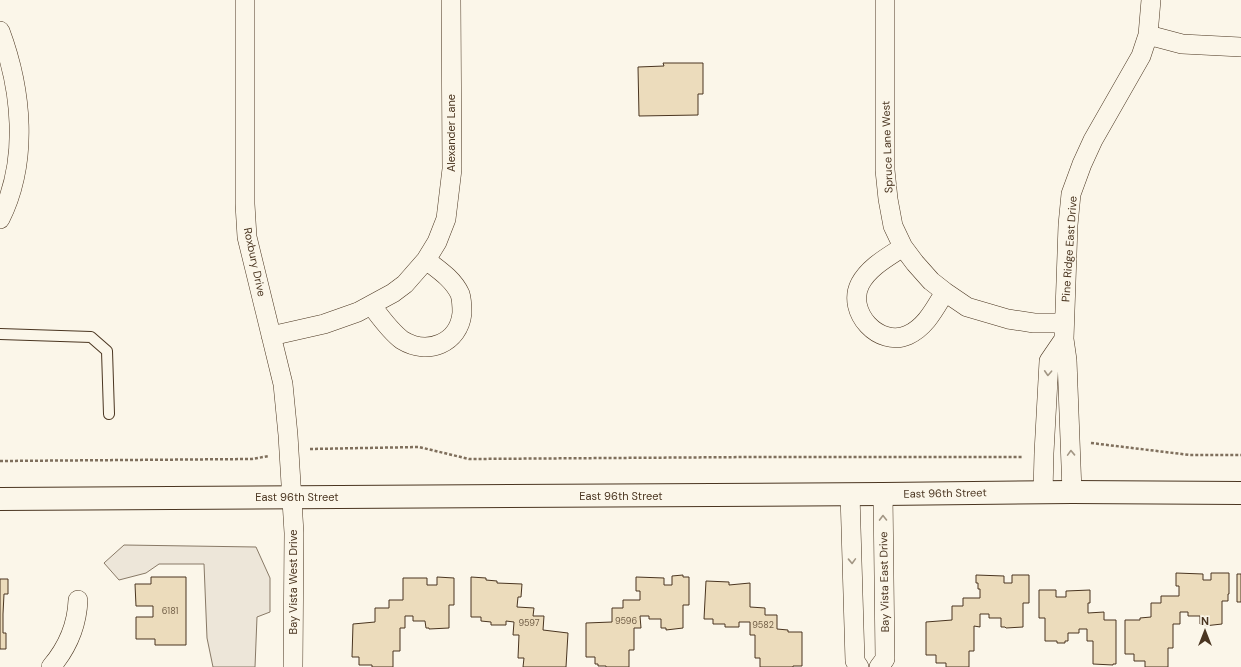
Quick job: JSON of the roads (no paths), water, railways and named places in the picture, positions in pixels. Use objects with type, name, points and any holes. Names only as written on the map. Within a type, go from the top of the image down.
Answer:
[{"type":"main road","name":"East 96th Street","points":[[0,499],[1043,492],[1241,493]]},
{"type":"street","name":"Roxbury Drive","points":[[245,0],[245,204],[247,237],[283,384],[290,452],[292,498]]},
{"type":"street","name":"Alexander Lane","points":[[271,336],[324,324],[358,312],[394,294],[426,260],[437,242],[446,219],[452,169],[451,0]]},
{"type":"street","name":"Spruce Lane West","points":[[885,0],[885,170],[893,226],[903,247],[931,281],[967,307],[1008,319],[1034,323],[1064,331]]},
{"type":"street","name":"Pine Ridge East Drive","points":[[1072,492],[1067,360],[1064,331],[1068,225],[1071,194],[1093,140],[1141,56],[1148,35],[1151,0]]},
{"type":"street","points":[[0,31],[8,52],[15,84],[19,119],[19,147],[13,183],[0,219]]},
{"type":"street","points":[[1148,35],[1182,44],[1241,47]]},
{"type":"street","points":[[903,247],[874,267],[865,276],[859,286],[857,298],[858,308],[864,321],[874,331],[885,336],[896,338],[907,336],[927,321],[945,292]]},
{"type":"street","points":[[372,306],[393,333],[415,346],[426,347],[437,345],[448,340],[457,329],[461,319],[461,296],[446,275],[426,260]]},
{"type":"street","points":[[1043,492],[1049,361],[1064,331]]},
{"type":"street","points":[[850,494],[855,661],[858,667]]},
{"type":"street","name":"Bay Vista East Drive","points":[[879,667],[885,659],[883,494]]},
{"type":"street","name":"Bay Vista West Drive","points":[[292,498],[294,533],[293,667]]},
{"type":"street","points":[[51,667],[69,640],[76,619],[78,600]]},
{"type":"lane","points":[[0,334],[91,337],[107,351],[109,414]]}]
